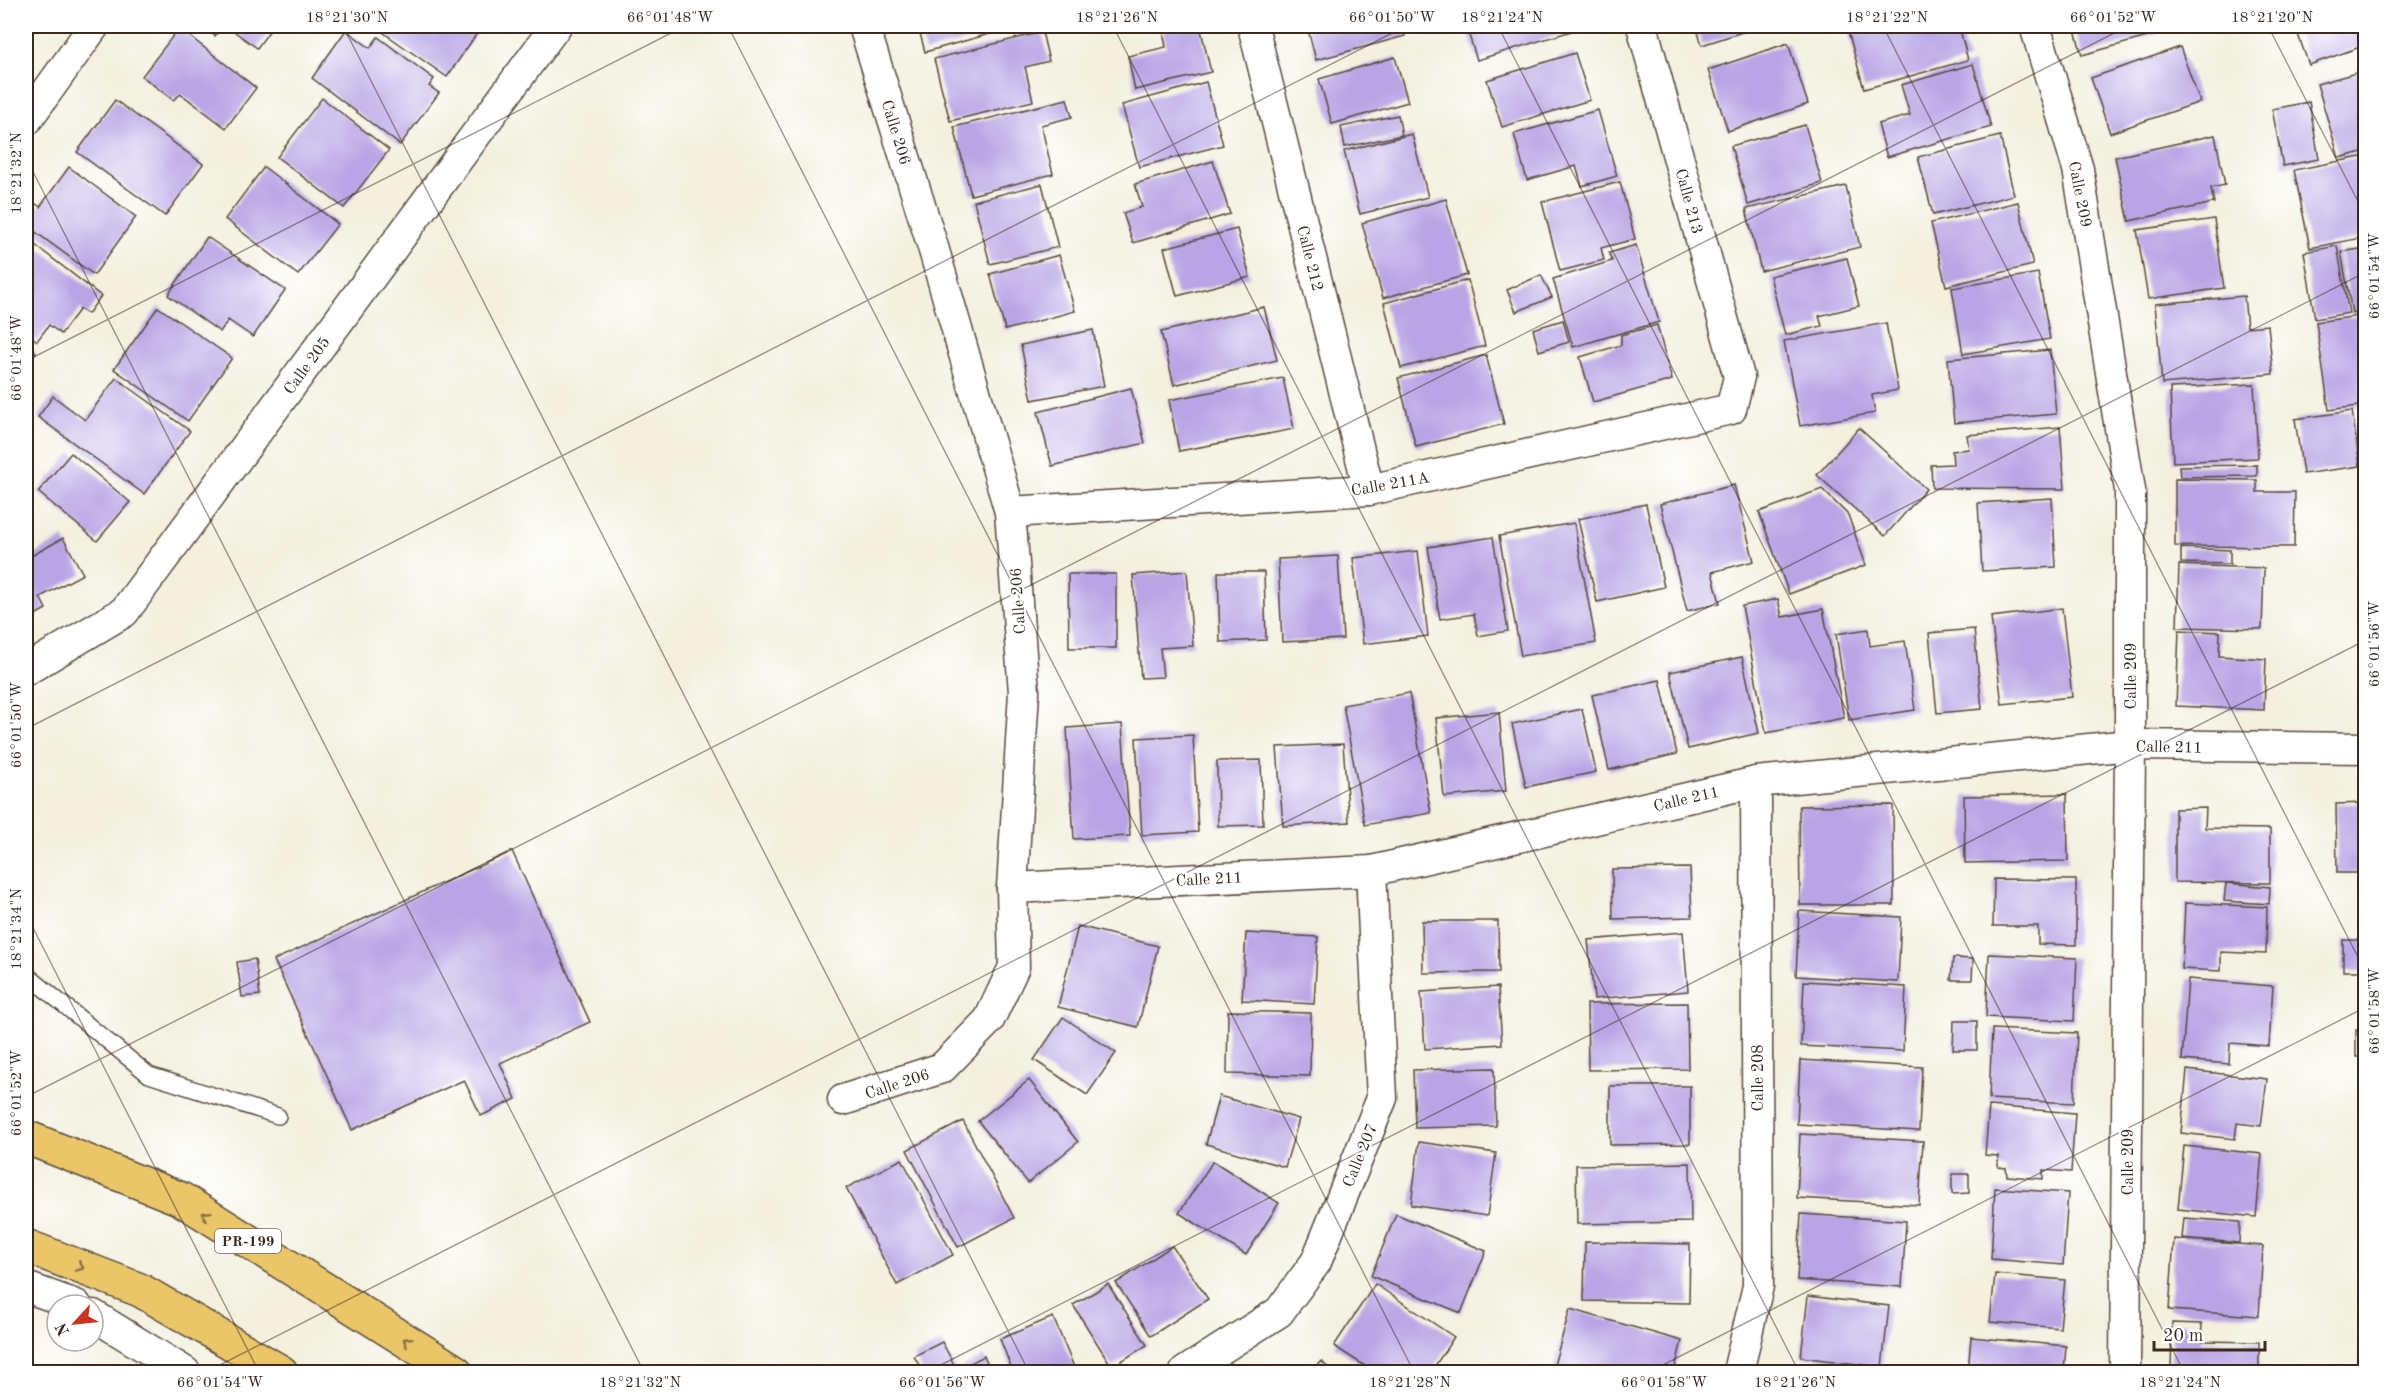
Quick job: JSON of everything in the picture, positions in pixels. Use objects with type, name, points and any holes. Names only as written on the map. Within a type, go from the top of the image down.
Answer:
[{"type":"main road","points":[[26,1115],[96,1166]]},
{"type":"main road","name":"PR-199","points":[[26,1137],[181,1199],[456,1372]]},
{"type":"main road","points":[[26,1246],[140,1290],[281,1372]]},
{"type":"street","points":[[26,121],[94,26]]},
{"type":"street","name":"Calle 205","points":[[26,670],[124,612],[556,26]]},
{"type":"street","name":"Calle 206","points":[[843,1100],[942,1068],[989,1020],[1014,967],[1012,888],[1024,692],[1010,512],[933,247],[864,26]]},
{"type":"street","name":"Calle 212","points":[[1253,26],[1369,490]]},
{"type":"street","name":"Calle 213","points":[[1642,26],[1739,377]]},
{"type":"street","name":"Calle 209","points":[[2035,26],[2078,169],[2130,490],[2125,1372]]},
{"type":"street","name":"Calle 211A","points":[[1010,512],[1369,490],[1731,409],[1739,377]]},
{"type":"street","name":"Calle 211","points":[[1012,888],[1371,871],[1756,782],[2130,745],[2366,748]]},
{"type":"street","name":"Calle 208","points":[[1738,1372],[1758,1286],[1756,782]]},
{"type":"street","name":"Calle 207","points":[[1185,1372],[1279,1312],[1316,1262],[1382,1098],[1371,871]]},
{"type":"street","points":[[26,1287],[45,1294]]},
{"type":"street","points":[[105,1322],[185,1372]]},
{"type":"lane","points":[[26,974],[149,1075],[278,1116]]},
{"type":"building","points":[[202,26],[222,26],[215,36]]},
{"type":"building","points":[[227,26],[273,26],[257,48]]},
{"type":"building","points":[[374,26],[482,26],[447,77]]},
{"type":"building","points":[[918,26],[1018,26],[925,52]]},
{"type":"building","points":[[1162,26],[1200,26],[1211,72],[1135,90],[1128,56],[1166,47]]},
{"type":"building","points":[[1307,26],[1402,26],[1405,36],[1316,60]]},
{"type":"building","points":[[1466,26],[1577,26],[1578,29],[1477,60]]},
{"type":"building","points":[[1696,26],[1761,26],[1702,45]]},
{"type":"building","points":[[1868,26],[1959,26],[1968,60],[1864,89],[1848,31]]},
{"type":"building","points":[[2074,26],[2180,26],[2180,28],[2082,55]]},
{"type":"building","points":[[2295,26],[2366,26],[2366,45],[2309,65]]},
{"type":"building","points":[[179,28],[256,88],[226,128],[181,94],[173,100],[142,76]]},
{"type":"building","points":[[346,30],[370,48],[378,37],[434,79],[429,86],[439,93],[400,145],[312,78]]},
{"type":"building","points":[[1042,32],[1049,61],[1025,67],[1033,101],[950,121],[934,59]]},
{"type":"building","points":[[1788,43],[1808,104],[1728,131],[1708,70]]},
{"type":"building","points":[[2180,47],[2200,102],[2110,133],[2091,78]]},
{"type":"building","points":[[1575,53],[1590,100],[1502,127],[1487,80]]},
{"type":"building","points":[[1395,57],[1408,102],[1332,124],[1319,79]]},
{"type":"building","points":[[1973,64],[1991,127],[1887,157],[1878,124],[1910,115],[1901,85]]},
{"type":"building","points":[[2366,70],[2366,151],[2339,158],[2317,84]]},
{"type":"building","points":[[1206,82],[1223,145],[1139,167],[1122,105]]},
{"type":"building","points":[[322,98],[389,150],[344,208],[277,157]]},
{"type":"building","points":[[1067,99],[1072,117],[1041,125],[1053,174],[971,195],[954,127]]},
{"type":"building","points":[[115,100],[203,164],[165,216],[77,152]]},
{"type":"building","points":[[2309,102],[2319,159],[2283,166],[2272,109]]},
{"type":"building","points":[[1598,110],[1617,176],[1582,186],[1576,166],[1527,180],[1514,134]]},
{"type":"building","points":[[1398,115],[1402,135],[1345,147],[1341,127]]},
{"type":"building","points":[[1805,125],[1822,183],[1748,205],[1731,146]]},
{"type":"building","points":[[1412,134],[1428,197],[1360,214],[1344,151]]},
{"type":"building","points":[[2215,135],[2225,185],[2211,188],[2214,203],[2129,221],[2115,157]]},
{"type":"building","points":[[2000,136],[2014,195],[1933,215],[1918,157]]},
{"type":"building","points":[[2366,156],[2366,237],[2310,248],[2294,170]]},
{"type":"building","points":[[1213,161],[1230,214],[1133,243],[1123,213],[1142,207],[1135,184]]},
{"type":"building","points":[[69,167],[136,217],[94,275],[26,225],[26,196],[40,207]]},
{"type":"building","points":[[264,167],[338,224],[298,275],[225,219]]},
{"type":"building","points":[[1620,182],[1635,239],[1601,248],[1604,260],[1560,271],[1542,202]]},
{"type":"building","points":[[1042,184],[1058,247],[990,264],[974,201]]},
{"type":"building","points":[[1846,186],[1860,247],[1761,271],[1746,209]]},
{"type":"building","points":[[1446,199],[1467,275],[1383,298],[1362,223]]},
{"type":"building","points":[[2018,202],[2033,265],[1946,286],[1931,223]]},
{"type":"building","points":[[2214,219],[2224,288],[2148,299],[2137,230]]},
{"type":"building","points":[[1237,229],[1250,277],[1177,296],[1164,248]]},
{"type":"building","points":[[207,237],[285,290],[253,337],[228,320],[220,332],[168,295]]},
{"type":"building","points":[[26,238],[101,296],[88,314],[80,309],[61,334],[49,325],[37,341],[26,332]]},
{"type":"building","points":[[1636,245],[1659,322],[1573,347],[1553,279],[1612,261],[1609,253]]},
{"type":"building","points":[[2337,246],[2349,313],[2315,319],[2304,252]]},
{"type":"building","points":[[2366,248],[2366,310],[2352,313],[2341,252]]},
{"type":"building","points":[[1059,255],[1075,311],[1005,330],[990,274]]},
{"type":"building","points":[[1847,258],[1859,306],[1819,316],[1822,326],[1785,335],[1770,276]]},
{"type":"building","points":[[2038,273],[2050,339],[1963,354],[1952,288]]},
{"type":"building","points":[[1541,275],[1552,297],[1516,312],[1507,290]]},
{"type":"building","points":[[1468,280],[1485,346],[1401,368],[1384,303]]},
{"type":"building","points":[[2244,296],[2247,327],[2268,325],[2273,374],[2162,384],[2155,304]]},
{"type":"building","points":[[158,307],[232,358],[188,421],[114,369]]},
{"type":"building","points":[[1264,307],[1277,360],[1174,385],[1161,332]]},
{"type":"building","points":[[2366,315],[2366,405],[2329,410],[2316,322]]},
{"type":"building","points":[[1563,320],[1569,342],[1539,351],[1533,329]]},
{"type":"building","points":[[1886,323],[1898,390],[1872,395],[1875,413],[1800,426],[1784,341]]},
{"type":"building","points":[[1657,325],[1672,380],[1593,402],[1580,357],[1621,345],[1621,335]]},
{"type":"building","points":[[1093,330],[1104,386],[1032,400],[1021,345]]},
{"type":"building","points":[[26,345],[36,352],[26,367]]},
{"type":"building","points":[[2050,350],[2056,414],[1954,423],[1948,359]]},
{"type":"building","points":[[1486,355],[1504,424],[1416,447],[1398,378]]},
{"type":"building","points":[[116,378],[190,431],[144,494],[38,417],[53,396],[85,420]]},
{"type":"building","points":[[1283,378],[1294,429],[1179,451],[1169,400]]},
{"type":"building","points":[[2254,384],[2258,458],[2173,462],[2170,388]]},
{"type":"building","points":[[1131,388],[1145,443],[1052,466],[1038,412]]},
{"type":"building","points":[[2352,411],[2360,466],[2303,474],[2295,419]]},
{"type":"building","points":[[2060,427],[2065,489],[1932,488],[1931,465],[1953,464],[1952,451],[1969,449],[1967,435]]},
{"type":"building","points":[[1859,428],[1926,489],[1885,536],[1817,475]]},
{"type":"building","points":[[71,453],[130,502],[97,541],[38,492]]},
{"type":"building","points":[[2257,465],[2257,476],[2180,477],[2179,466]]},
{"type":"building","points":[[2175,479],[2257,480],[2257,492],[2295,492],[2294,547],[2175,546]]},
{"type":"building","points":[[1734,485],[1754,561],[1712,572],[1720,603],[1687,611],[1660,504]]},
{"type":"building","points":[[1822,489],[1848,515],[1866,565],[1789,594],[1759,512]]},
{"type":"building","points":[[2052,498],[2056,567],[1982,571],[1978,503]]},
{"type":"building","points":[[1646,504],[1664,587],[1597,602],[1578,519]]},
{"type":"building","points":[[1574,523],[1596,643],[1521,656],[1499,536]]},
{"type":"building","points":[[1493,537],[1508,631],[1478,636],[1474,614],[1440,619],[1428,547]]},
{"type":"building","points":[[63,538],[83,574],[40,597],[46,609],[26,620],[26,559]]},
{"type":"building","points":[[2181,548],[2230,550],[2230,564],[2181,563]]},
{"type":"building","points":[[1418,551],[1428,636],[1363,644],[1353,558]]},
{"type":"building","points":[[1338,556],[1343,639],[1282,642],[1278,559]]},
{"type":"building","points":[[2179,565],[2264,568],[2262,629],[2177,627]]},
{"type":"building","points":[[1187,571],[1193,646],[1160,648],[1163,677],[1141,678],[1133,575]]},
{"type":"building","points":[[1218,572],[1264,572],[1266,640],[1220,642]]},
{"type":"building","points":[[1068,574],[1116,574],[1116,648],[1069,648]]},
{"type":"building","points":[[1778,599],[1782,617],[1823,609],[1844,718],[1766,733],[1742,606]]},
{"type":"building","points":[[2062,608],[2072,697],[2002,704],[1991,617]]},
{"type":"building","points":[[1868,629],[1870,646],[1905,641],[1915,710],[1849,720],[1836,634]]},
{"type":"building","points":[[1974,629],[1982,709],[1937,713],[1929,633]]},
{"type":"building","points":[[2179,630],[2220,632],[2219,656],[2266,659],[2264,710],[2176,706]]},
{"type":"building","points":[[1742,657],[1759,733],[1688,749],[1670,672]]},
{"type":"building","points":[[1660,680],[1677,754],[1609,770],[1592,695]]},
{"type":"building","points":[[1409,693],[1431,813],[1365,825],[1343,705]]},
{"type":"building","points":[[1582,709],[1596,772],[1526,787],[1512,724]]},
{"type":"building","points":[[1499,712],[1506,791],[1444,797],[1436,718]]},
{"type":"building","points":[[1122,724],[1130,836],[1074,839],[1067,728]]},
{"type":"building","points":[[1193,735],[1198,832],[1142,835],[1136,738]]},
{"type":"building","points":[[1343,744],[1349,822],[1283,826],[1277,747]]},
{"type":"building","points":[[1261,760],[1263,825],[1218,826],[1217,761]]},
{"type":"building","points":[[2067,794],[2068,861],[1965,863],[1964,796]]},
{"type":"building","points":[[2366,803],[2366,873],[2337,873],[2336,804]]},
{"type":"building","points":[[1893,805],[1894,905],[1800,905],[1799,806]]},
{"type":"building","points":[[2206,808],[2205,828],[2270,829],[2270,883],[2175,882],[2175,809]]},
{"type":"building","points":[[512,851],[590,1022],[500,1063],[516,1099],[481,1116],[464,1080],[352,1130],[274,960]]},
{"type":"building","points":[[1690,868],[1692,917],[1613,919],[1612,869]]},
{"type":"building","points":[[1994,879],[2076,880],[2076,945],[2038,944],[2038,926],[1993,926]]},
{"type":"building","points":[[2226,883],[2270,887],[2269,904],[2224,901]]},
{"type":"building","points":[[2185,903],[2267,907],[2266,954],[2221,952],[2221,971],[2182,969]]},
{"type":"building","points":[[1799,911],[1901,917],[1898,982],[1796,976]]},
{"type":"building","points":[[1422,921],[1498,921],[1499,972],[1423,973]]},
{"type":"building","points":[[1078,926],[1158,946],[1138,1027],[1058,1007]]},
{"type":"building","points":[[1683,932],[1688,991],[1594,999],[1588,940]]},
{"type":"building","points":[[1246,933],[1318,937],[1314,1004],[1242,1000]]},
{"type":"building","points":[[2343,940],[2366,940],[2366,971],[2343,971]]},
{"type":"building","points":[[1989,954],[2077,958],[2074,1021],[1986,1017]]},
{"type":"building","points":[[1953,958],[1973,959],[1972,980],[1951,980]]},
{"type":"building","points":[[255,959],[260,995],[242,997],[237,962]]},
{"type":"building","points":[[2188,979],[2273,986],[2269,1046],[2230,1043],[2229,1064],[2182,1060]]},
{"type":"building","points":[[1804,981],[1906,987],[1903,1051],[1801,1046]]},
{"type":"building","points":[[1498,987],[1502,1044],[1425,1049],[1421,992]]},
{"type":"building","points":[[1687,1003],[1688,1069],[1588,1070],[1587,1004]]},
{"type":"building","points":[[1228,1011],[1311,1013],[1310,1076],[1227,1074]]},
{"type":"building","points":[[1063,1017],[1116,1053],[1087,1095],[1034,1060]]},
{"type":"building","points":[[1954,1021],[1977,1021],[1977,1050],[1953,1050]]},
{"type":"building","points":[[1992,1029],[2077,1033],[2074,1103],[1989,1099]]},
{"type":"building","points":[[2356,1030],[2366,1030],[2366,1057],[2356,1057]]},
{"type":"building","points":[[1800,1060],[1922,1067],[1919,1131],[1797,1124]]},
{"type":"building","points":[[1494,1068],[1496,1126],[1415,1128],[1413,1070]]},
{"type":"building","points":[[2187,1070],[2267,1079],[2261,1126],[2237,1123],[2235,1139],[2181,1133]]},
{"type":"building","points":[[1029,1080],[1078,1142],[1028,1183],[978,1121]]},
{"type":"building","points":[[1610,1086],[1690,1086],[1690,1144],[1610,1145]]},
{"type":"building","points":[[1219,1096],[1299,1119],[1285,1167],[1206,1144]]},
{"type":"building","points":[[1989,1106],[2075,1113],[2071,1172],[2043,1170],[2043,1179],[2007,1176],[2006,1168],[1998,1167],[1998,1156],[1985,1155]]},
{"type":"building","points":[[963,1121],[1014,1218],[958,1247],[907,1150]]},
{"type":"building","points":[[1800,1134],[1923,1141],[1919,1205],[1797,1198]]},
{"type":"building","points":[[1419,1142],[1496,1153],[1487,1216],[1411,1205]]},
{"type":"building","points":[[2184,1146],[2262,1154],[2256,1217],[2178,1209]]},
{"type":"building","points":[[902,1159],[953,1255],[897,1285],[846,1188]]},
{"type":"building","points":[[1213,1161],[1279,1203],[1246,1255],[1179,1213]]},
{"type":"building","points":[[1690,1163],[1691,1222],[1577,1224],[1576,1165]]},
{"type":"building","points":[[2361,1166],[2366,1166],[2366,1201],[2361,1201]]},
{"type":"building","points":[[1952,1174],[1969,1174],[1969,1193],[1952,1194]]},
{"type":"building","points":[[1995,1188],[2068,1193],[2063,1265],[1991,1259]]},
{"type":"building","points":[[1396,1214],[1486,1251],[1461,1313],[1371,1276]]},
{"type":"building","points":[[1801,1214],[1906,1221],[1902,1287],[1797,1280]]},
{"type":"building","points":[[2184,1218],[2240,1222],[2239,1243],[2182,1238]]},
{"type":"building","points":[[2174,1239],[2263,1246],[2259,1316],[2169,1310]]},
{"type":"building","points":[[1585,1242],[1690,1244],[1689,1303],[1584,1301]]},
{"type":"building","points":[[1172,1246],[1208,1299],[1151,1336],[1116,1283]]},
{"type":"building","points":[[1995,1274],[2065,1280],[2060,1328],[1990,1322]]},
{"type":"building","points":[[1108,1284],[1147,1345],[1112,1367],[1073,1305]]},
{"type":"building","points":[[1375,1284],[1454,1337],[1431,1372],[1374,1372],[1334,1346]]},
{"type":"building","points":[[1808,1296],[1889,1306],[1882,1367],[1801,1357]]},
{"type":"building","points":[[1570,1309],[1682,1341],[1674,1372],[1552,1372]]},
{"type":"building","points":[[1053,1317],[1076,1372],[1013,1372],[1000,1339]]},
{"type":"building","points":[[2172,1323],[2202,1324],[2201,1341],[2259,1342],[2259,1372],[2171,1372]]},
{"type":"building","points":[[1971,1337],[2066,1346],[2064,1372],[1968,1372]]},
{"type":"building","points":[[2360,1337],[2366,1337],[2366,1372],[2360,1372]]},
{"type":"building","points":[[942,1342],[957,1370],[984,1356],[992,1372],[923,1372],[914,1356]]},
{"type":"building","points":[[1321,1361],[1333,1372],[1311,1372]]}]
